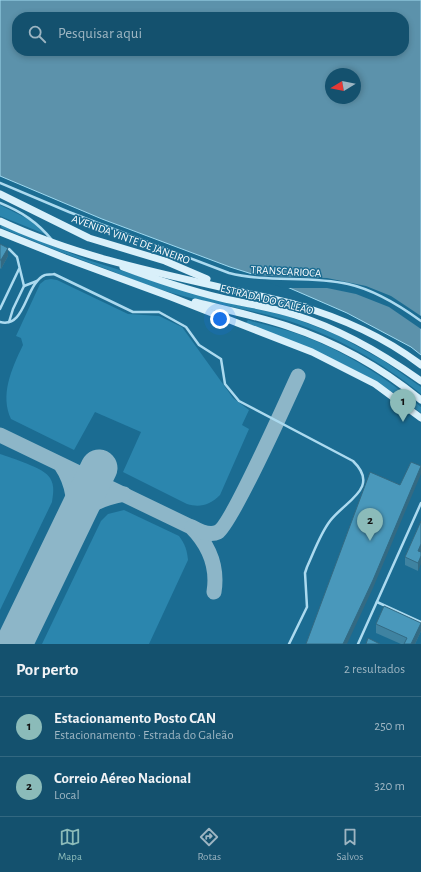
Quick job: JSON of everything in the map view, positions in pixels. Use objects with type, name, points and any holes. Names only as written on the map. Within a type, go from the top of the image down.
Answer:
[{"type":"main road","name":"AVENIDA VINTE DE JANEIRO","points":[[0,194],[89,238],[165,261],[235,289]]},
{"type":"main road","name":"ESTRADA DO GALEÃO","points":[[0,221],[56,245],[99,258],[160,280],[199,292],[269,308],[313,321],[339,332],[376,351],[421,381]]},
{"type":"main road","name":"ESTRADA DO GALEÃO","points":[[0,232],[65,258],[172,297],[305,350],[341,366],[380,387],[421,418]]},
{"type":"main road","name":"ESTRADA DO GALEÃO","points":[[99,258],[294,304],[336,318],[380,339],[419,364]]},
{"type":"main road","name":"ESTRADA DO GALEÃO","points":[[172,297],[253,316],[310,335],[342,349],[402,385],[421,400]]},
{"type":"lane","name":"TRANSCARIOCA","points":[[0,183],[68,212],[229,273],[247,278],[347,284],[377,294],[421,321]]},
{"type":"lane","points":[[0,203],[26,215],[39,224],[56,245]]},
{"type":"lane","points":[[9,250],[17,256],[24,286],[13,309],[9,323]]},
{"type":"lane","points":[[0,308],[20,268]]},
{"type":"lane","points":[[24,286],[37,281],[45,275],[54,274],[133,312],[160,312],[186,327],[199,345],[221,358],[225,384],[240,401],[354,461],[362,469],[363,484],[354,499],[331,519],[326,526],[307,567],[305,573],[307,607],[289,644]]},
{"type":"lane","points":[[0,322],[9,323],[16,319],[37,281]]},
{"type":"lane","points":[[358,644],[421,503]]},
{"type":"lane","points":[[378,602],[421,622]]},
{"type":"shaded area","points":[[0,0],[421,0],[421,355],[411,347],[347,313],[271,280],[230,267],[102,219],[0,176]]},
{"type":"shaded area","points":[[0,205],[30,220],[45,234],[0,216]]},
{"type":"shaded area","points":[[0,225],[88,260],[212,299],[287,316],[337,335],[384,361],[421,387],[421,394],[375,361],[324,334],[307,327],[275,317],[186,297],[156,288],[2,228]]},
{"type":"shaded area","points":[[45,280],[57,280],[128,314],[159,316],[182,327],[233,398],[249,410],[242,425],[249,429],[220,495],[205,505],[196,506],[187,504],[123,472],[141,432],[95,412],[74,450],[11,419],[7,401],[8,382],[23,345],[21,338],[16,336],[40,284]]},
{"type":"shaded area","points":[[248,320],[286,330],[315,340],[347,356],[378,374],[407,396],[421,407],[421,413],[401,398],[359,372],[292,341],[246,323]]},
{"type":"shaded area","points":[[0,454],[27,464],[47,474],[53,484],[53,490],[52,502],[0,610]]},
{"type":"shaded area","points":[[124,510],[179,536],[187,553],[188,560],[149,644],[42,644],[101,521],[108,514]]},
{"type":"pier","points":[[250,274],[327,278],[366,286],[391,296],[421,316],[421,329],[389,307],[356,294],[327,288],[283,288]]},
{"type":"building","points":[[0,244],[8,248],[1,260],[0,260]]},
{"type":"building","points":[[411,462],[421,466],[373,580],[343,644],[306,644],[370,472],[400,485]]},
{"type":"building","points":[[421,521],[421,544],[418,551],[421,552],[421,556],[418,563],[405,557]]},
{"type":"building","points":[[384,606],[421,623],[411,644],[404,644],[407,638],[376,624]]},
{"type":"building","points":[[368,638],[380,644],[366,644]]},
{"type":"taxiway","points":[[192,527],[208,533],[215,533],[218,532],[225,524],[235,508],[259,460],[298,376]]},
{"type":"taxiway","points":[[0,435],[191,527],[203,541],[211,557],[215,574],[214,592]]},
{"type":"taxiway","points":[[61,465],[73,494],[73,510],[70,526]]},
{"type":"taxiway","points":[[68,532],[84,511],[91,506],[105,499],[124,494]]},
{"type":"runway","points":[[14,644],[99,468]]},
{"type":"place","name":"Estacionamento Posto CAN","points":[[403,422]]},
{"type":"place","name":"Correio Aéreo Nacional","points":[[370,541]]}]
